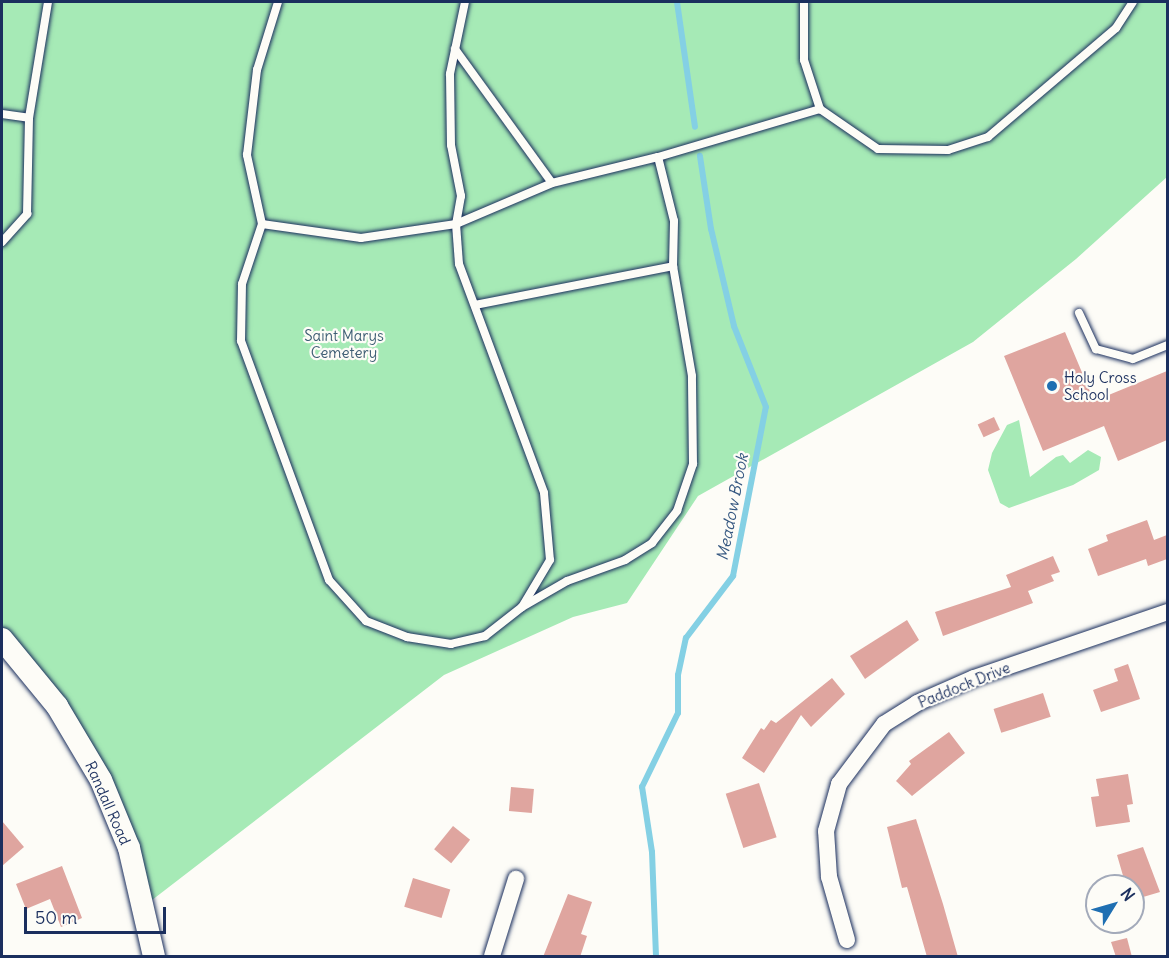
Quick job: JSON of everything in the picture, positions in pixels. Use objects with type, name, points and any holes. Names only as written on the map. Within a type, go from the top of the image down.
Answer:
[{"type":"street","name":"Paddock Drive","points":[[847,940],[829,877],[826,831],[839,784],[884,724],[916,703],[974,678],[1167,612]]},
{"type":"street","name":"Randall Road","points":[[2,639],[57,706],[101,780],[129,848],[154,957]]},
{"type":"street","points":[[492,957],[516,879]]},
{"type":"lane","points":[[2,242],[27,214],[29,118],[48,2]]},
{"type":"lane","points":[[278,2],[257,70],[247,155],[262,224],[242,284],[241,341],[329,580],[366,621],[407,637],[451,644],[485,636],[522,607],[567,581],[625,560],[652,543],[677,511],[693,464],[692,376],[673,266],[674,221],[658,157]]},
{"type":"lane","points":[[465,2],[450,74],[451,145],[460,196],[456,224],[459,264],[544,493],[550,561],[522,607]]},
{"type":"lane","points":[[804,2],[804,60],[820,109],[878,149],[948,150],[988,137],[1116,28],[1133,2]]},
{"type":"lane","points":[[455,49],[552,183]]},
{"type":"lane","points":[[262,224],[361,238],[456,224],[552,183],[658,157],[820,109]]},
{"type":"lane","points":[[2,114],[29,118]]},
{"type":"lane","points":[[475,305],[673,266]]},
{"type":"lane","points":[[1079,313],[1096,349],[1133,359],[1167,345]]},
{"type":"green space","name":"Saint Marys Cemetery","points":[[2,2],[1167,2],[1167,177],[1076,259],[973,342],[698,496],[627,603],[573,617],[444,675],[143,907],[101,780],[2,639]]},
{"type":"green space","points":[[1019,420],[1030,477],[1056,457],[1063,455],[1070,463],[1088,450],[1101,457],[1099,470],[1073,485],[1009,508],[1000,503],[988,470],[992,453],[1007,425]]},
{"type":"building","name":"Holy Cross School","points":[[1065,332],[1094,401],[1167,371],[1167,440],[1118,461],[1104,426],[1043,451],[1004,356]]},
{"type":"building","points":[[994,417],[1000,430],[984,437],[978,425]]},
{"type":"building","points":[[1147,520],[1154,540],[1167,535],[1167,559],[1148,566],[1146,559],[1098,576],[1088,549],[1108,541],[1106,535]]},
{"type":"building","points":[[1053,556],[1060,572],[1051,575],[1054,581],[1028,591],[1033,603],[943,636],[935,612],[1011,587],[1006,575]]},
{"type":"building","points":[[907,620],[919,640],[865,679],[850,656]]},
{"type":"building","points":[[1128,664],[1140,699],[1101,712],[1093,690],[1118,681],[1114,669]]},
{"type":"building","points":[[832,678],[845,694],[811,727],[801,715],[764,773],[742,758],[761,728],[764,730],[771,720],[776,723]]},
{"type":"building","points":[[1043,693],[1051,717],[1001,733],[994,709]]},
{"type":"building","points":[[949,732],[965,753],[912,796],[896,781],[911,764],[909,761]]},
{"type":"building","points":[[1128,774],[1133,804],[1127,805],[1130,822],[1096,827],[1091,797],[1099,796],[1096,779]]},
{"type":"building","points":[[759,783],[777,837],[743,848],[726,794]]},
{"type":"building","points":[[511,787],[534,789],[532,813],[509,811]]},
{"type":"building","points":[[916,819],[958,957],[927,957],[907,887],[902,888],[887,827]]},
{"type":"building","points":[[2,821],[24,847],[2,866]]},
{"type":"building","points":[[453,826],[470,840],[451,863],[434,849]]},
{"type":"building","points":[[1143,847],[1160,892],[1145,896],[1145,874],[1123,874],[1117,855]]},
{"type":"building","points":[[62,866],[82,918],[61,927],[50,899],[26,909],[16,884]]},
{"type":"building","points":[[413,878],[450,889],[442,918],[404,907]]},
{"type":"building","points":[[568,894],[592,902],[581,934],[587,936],[580,957],[543,957]]},
{"type":"building","points":[[1127,938],[1132,957],[1116,957],[1111,942]]},
{"type":"waterway","name":"Meadow Brook","points":[[677,2],[695,127]]},
{"type":"waterway","name":"Meadow Brook","points":[[656,956],[652,852],[642,787],[678,713],[678,675],[686,638],[733,576],[766,407],[734,326],[711,229],[700,156]]},
{"type":"place","name":"Holy Cross School","points":[[1052,386]]}]
